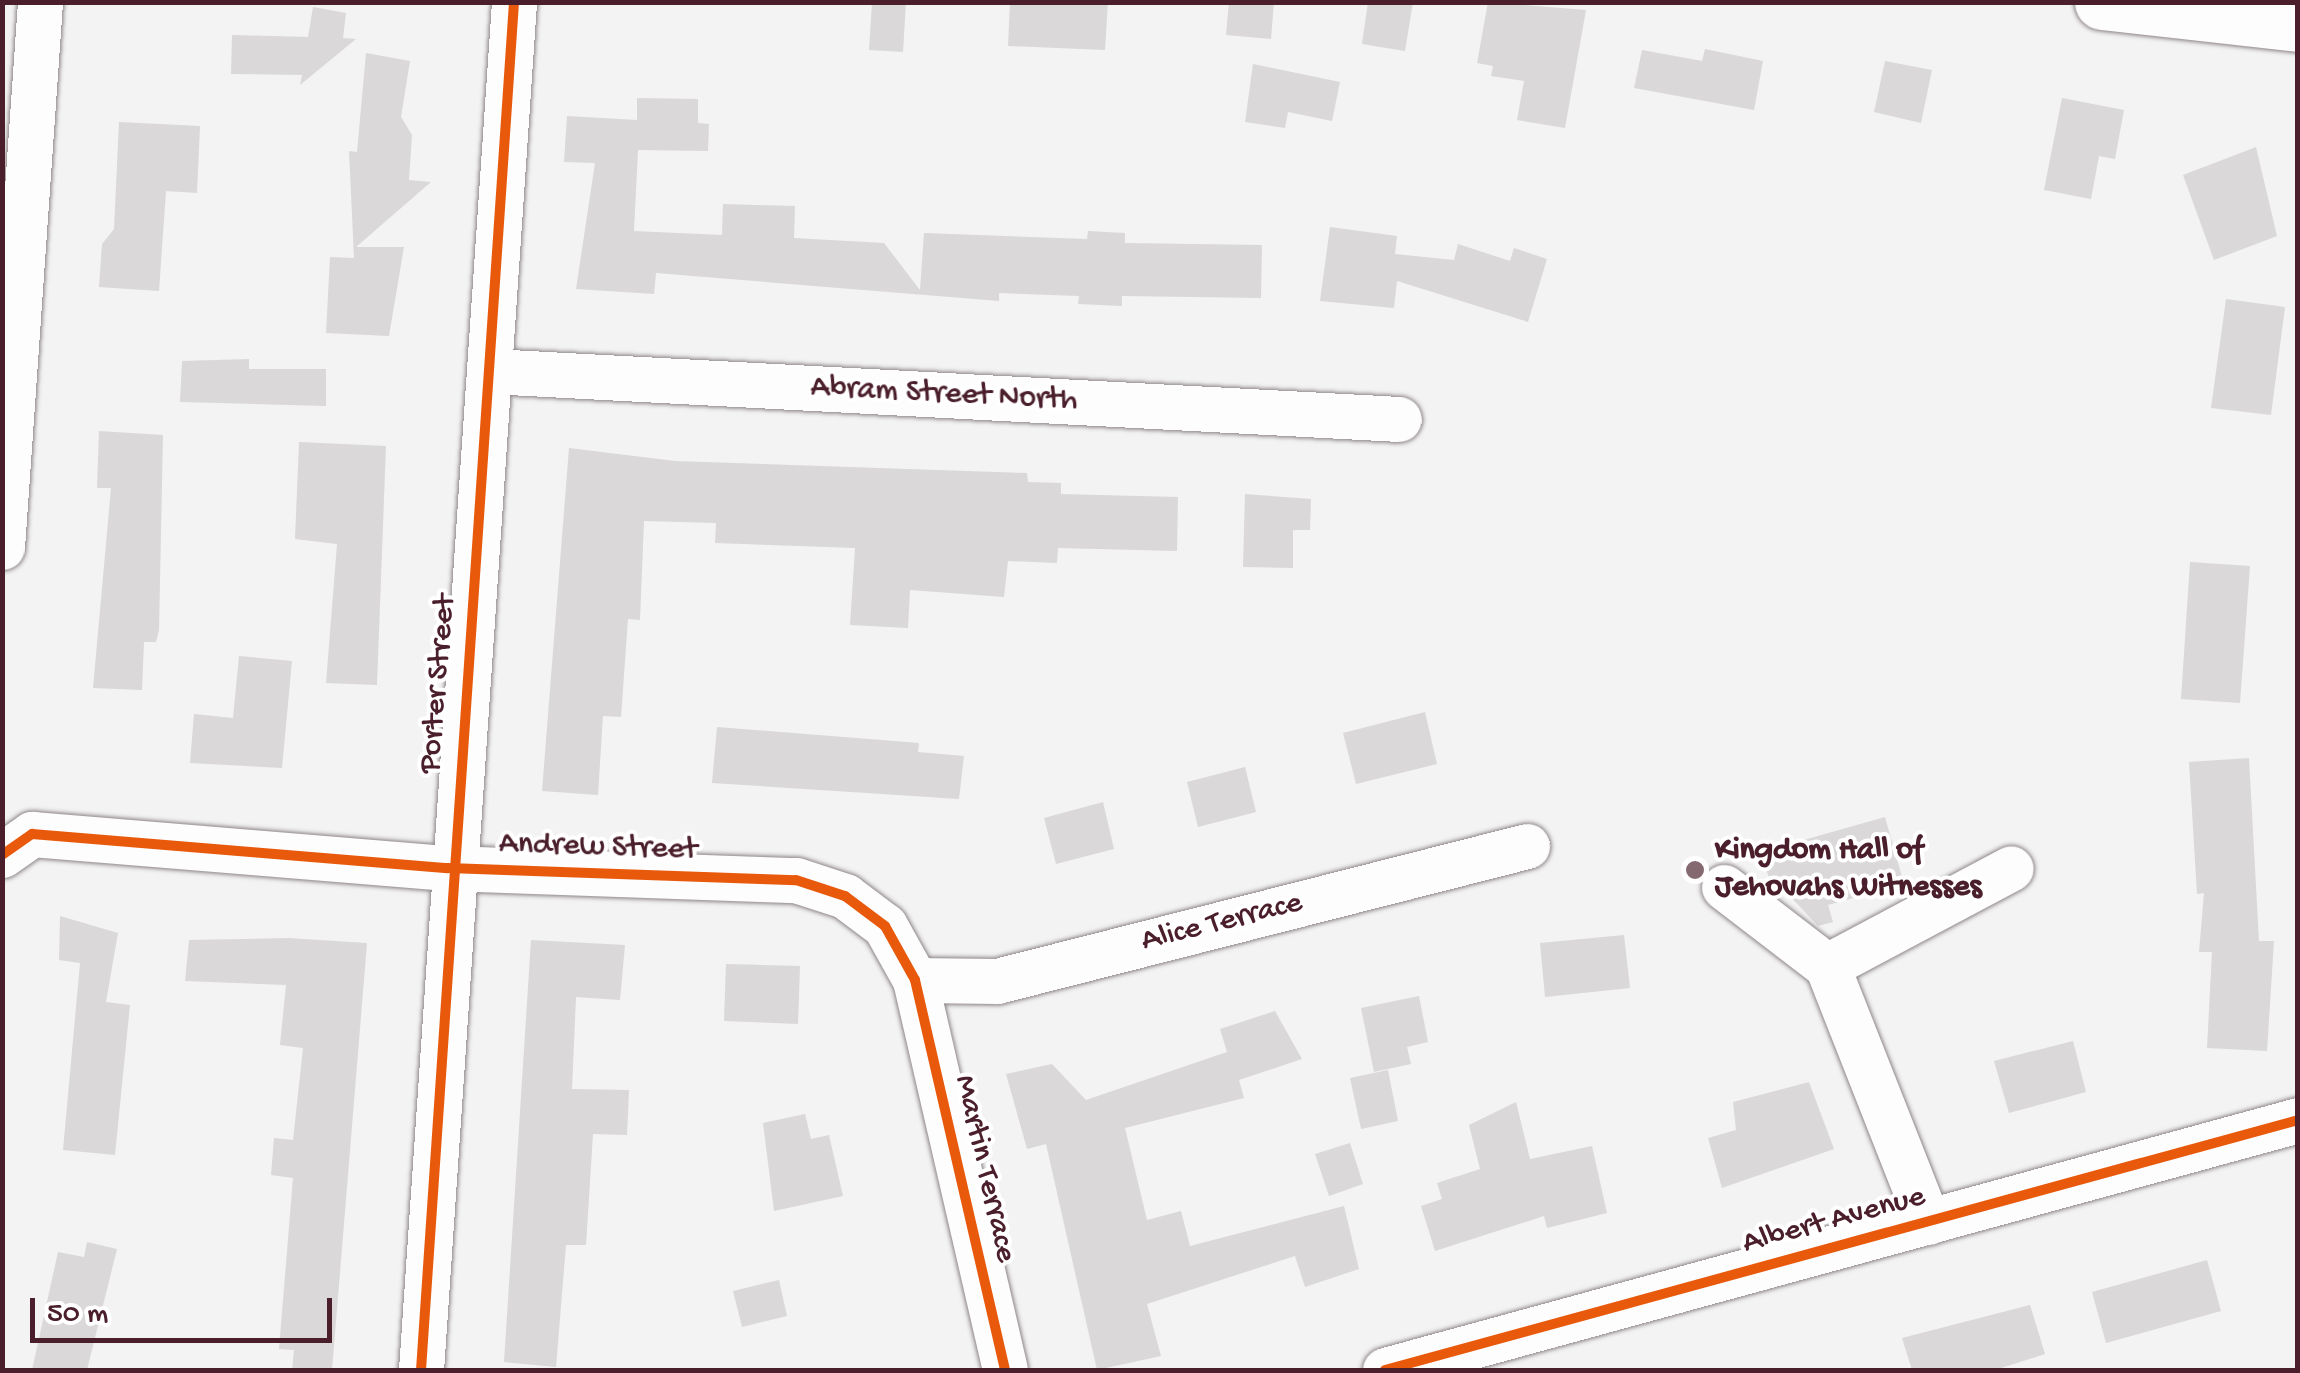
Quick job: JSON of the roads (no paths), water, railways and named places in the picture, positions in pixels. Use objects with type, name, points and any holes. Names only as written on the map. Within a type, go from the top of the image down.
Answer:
[{"type":"main road","points":[[2102,2],[2298,24]]},
{"type":"street","points":[[2,547],[11,344],[40,2]]},
{"type":"street","name":"Porter Street","points":[[421,1370],[448,868],[490,371],[514,2]]},
{"type":"street","name":"Abram Street North","points":[[490,371],[1399,418]]},
{"type":"street","name":"Andrew Street","points":[[2,855],[32,834],[448,868],[796,880],[845,896],[885,926],[914,980]]},
{"type":"street","name":"Alice Terrace","points":[[914,980],[997,980],[1527,846]]},
{"type":"street","points":[[1827,966],[2011,868]]},
{"type":"street","points":[[1724,887],[1827,966],[1928,1222]]},
{"type":"street","name":"Martin Terrace","points":[[914,980],[1005,1370]]},
{"type":"street","name":"Albert Avenue","points":[[1384,1370],[2298,1120]]},
{"type":"place","name":"Kingdom Hall of Jehovahs Witnesses","points":[[1695,870]]}]
